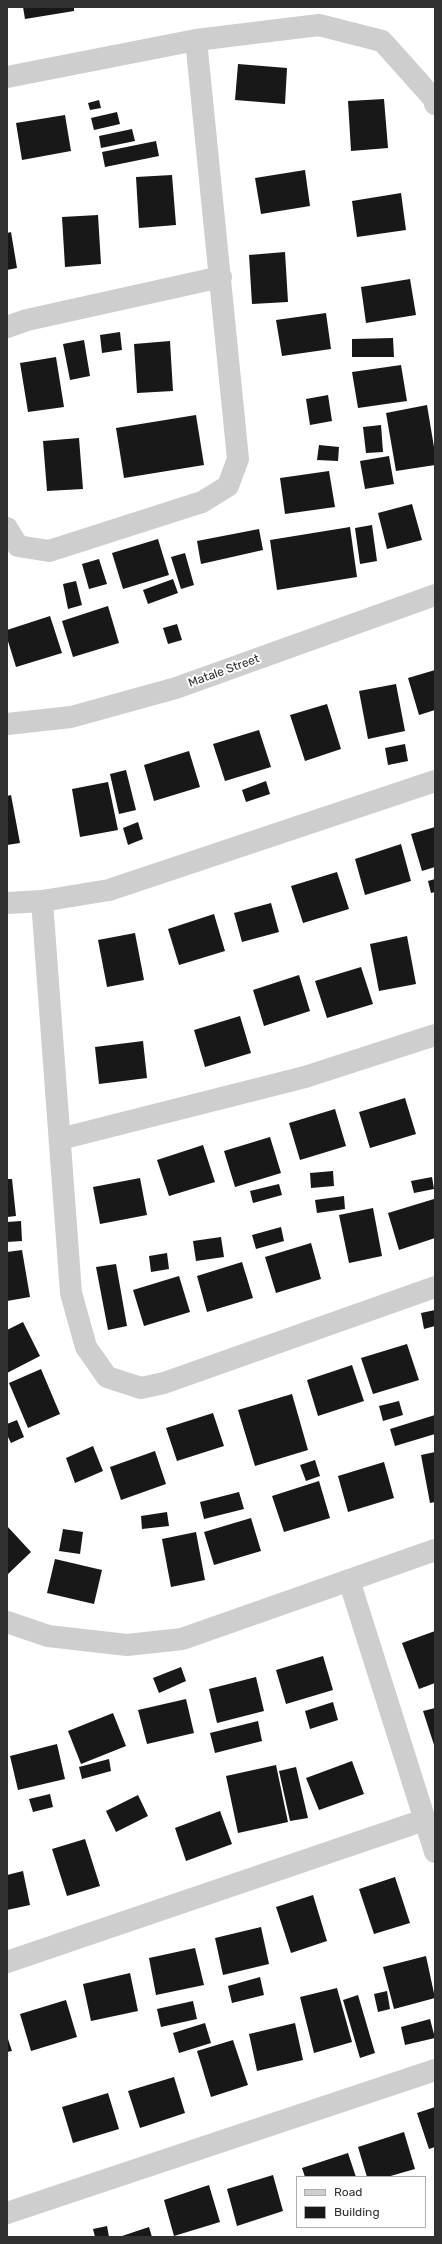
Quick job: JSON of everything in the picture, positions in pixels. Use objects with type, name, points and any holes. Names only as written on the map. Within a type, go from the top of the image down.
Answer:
[{"type":"street","points":[[7,77],[196,40],[319,25],[382,41],[434,99],[435,104]]},
{"type":"street","points":[[7,528],[18,546],[49,551],[202,502],[228,486],[238,459],[221,277],[196,40]]},
{"type":"street","points":[[7,327],[27,320],[221,277]]},
{"type":"street","name":"Matale Street","points":[[7,724],[71,717],[176,688],[435,595]]},
{"type":"street","points":[[7,904],[42,902],[109,890],[435,781]]},
{"type":"street","points":[[42,902],[71,1293],[86,1347],[106,1377],[140,1388],[164,1383],[435,1287]]},
{"type":"street","points":[[60,1139],[305,1076],[435,1035]]},
{"type":"street","points":[[7,1622],[48,1636],[127,1645],[182,1640],[435,1550]]},
{"type":"street","points":[[349,1580],[435,1852]]},
{"type":"street","points":[[7,1962],[424,1820]]},
{"type":"street","points":[[7,2213],[435,2070]]},
{"type":"building","points":[[23,7],[74,7],[74,11],[25,19]]},
{"type":"building","points":[[238,64],[287,68],[285,104],[235,100]]},
{"type":"building","points":[[384,99],[388,148],[351,151],[348,101]]},
{"type":"building","points":[[99,100],[101,108],[90,110],[88,103]]},
{"type":"building","points":[[117,112],[120,124],[94,130],[91,118]]},
{"type":"building","points":[[65,115],[71,151],[22,160],[16,123]]},
{"type":"building","points":[[132,129],[135,141],[101,148],[99,136]]},
{"type":"building","points":[[156,141],[159,156],[105,167],[102,152]]},
{"type":"building","points":[[305,170],[310,206],[261,214],[255,178]]},
{"type":"building","points":[[172,175],[176,225],[139,228],[136,177]]},
{"type":"building","points":[[401,193],[406,230],[357,237],[352,201]]},
{"type":"building","points":[[98,215],[101,264],[65,267],[62,217]]},
{"type":"building","points":[[11,232],[17,268],[7,270],[7,233]]},
{"type":"building","points":[[285,252],[288,302],[252,304],[249,255]]},
{"type":"building","points":[[410,279],[416,315],[366,323],[361,287]]},
{"type":"building","points":[[326,313],[331,349],[282,356],[276,320]]},
{"type":"building","points":[[120,332],[122,350],[102,353],[100,335]]},
{"type":"building","points":[[393,338],[394,357],[352,357],[352,339]]},
{"type":"building","points":[[84,340],[90,376],[70,380],[63,344]]},
{"type":"building","points":[[170,341],[173,391],[137,393],[134,344]]},
{"type":"building","points":[[56,357],[64,407],[28,412],[20,363]]},
{"type":"building","points":[[401,365],[407,401],[358,408],[352,372]]},
{"type":"building","points":[[328,395],[332,421],[310,425],[306,399]]},
{"type":"building","points":[[427,405],[435,453],[435,465],[396,471],[386,413]]},
{"type":"building","points":[[196,415],[204,465],[124,478],[116,428]]},
{"type":"building","points":[[381,425],[383,452],[366,453],[363,427]]},
{"type":"building","points":[[79,438],[83,489],[47,491],[43,441]]},
{"type":"building","points":[[319,445],[339,447],[338,461],[317,460]]},
{"type":"building","points":[[389,456],[394,484],[365,489],[360,461]]},
{"type":"building","points":[[329,471],[335,507],[285,514],[280,478]]},
{"type":"building","points":[[412,504],[422,540],[387,549],[378,513]]},
{"type":"building","points":[[372,525],[377,561],[360,564],[355,528]]},
{"type":"building","points":[[350,527],[357,577],[277,590],[270,540]]},
{"type":"building","points":[[259,529],[263,550],[201,564],[197,541]]},
{"type":"building","points":[[158,539],[169,575],[123,589],[112,553]]},
{"type":"building","points":[[185,553],[194,585],[181,589],[171,557]]},
{"type":"building","points":[[99,559],[107,584],[89,589],[82,564]]},
{"type":"building","points":[[173,579],[178,593],[148,604],[143,590]]},
{"type":"building","points":[[76,581],[82,605],[68,609],[63,584]]},
{"type":"building","points":[[108,606],[119,643],[73,657],[62,621]]},
{"type":"building","points":[[50,616],[62,653],[16,667],[7,638],[7,630]]},
{"type":"building","points":[[177,624],[182,640],[168,644],[163,628]]},
{"type":"building","points":[[435,670],[435,710],[419,715],[408,678]]},
{"type":"building","points":[[396,684],[405,731],[368,739],[359,691]]},
{"type":"building","points":[[327,704],[341,749],[305,761],[290,715]]},
{"type":"building","points":[[259,730],[271,767],[225,781],[213,744]]},
{"type":"building","points":[[405,744],[408,761],[388,765],[385,748]]},
{"type":"building","points":[[189,751],[200,787],[154,801],[144,765]]},
{"type":"building","points":[[126,770],[136,810],[119,814],[110,774]]},
{"type":"building","points":[[266,781],[270,794],[246,802],[242,790]]},
{"type":"building","points":[[108,782],[118,830],[80,837],[72,789]]},
{"type":"building","points":[[11,795],[20,843],[7,845],[7,796]]},
{"type":"building","points":[[138,822],[143,839],[128,845],[123,828]]},
{"type":"building","points":[[435,827],[435,867],[422,871],[411,834]]},
{"type":"building","points":[[401,844],[411,881],[365,895],[355,859]]},
{"type":"building","points":[[337,872],[349,909],[303,923],[291,886]]},
{"type":"building","points":[[435,879],[435,892],[431,893],[428,881]]},
{"type":"building","points":[[271,903],[279,932],[242,942],[234,913]]},
{"type":"building","points":[[214,914],[225,951],[179,965],[168,929]]},
{"type":"building","points":[[135,933],[144,980],[107,987],[98,940]]},
{"type":"building","points":[[407,936],[416,984],[379,991],[370,944]]},
{"type":"building","points":[[361,967],[373,1004],[327,1018],[315,981]]},
{"type":"building","points":[[299,975],[310,1011],[264,1026],[253,990]]},
{"type":"building","points":[[240,1016],[251,1053],[205,1067],[194,1030]]},
{"type":"building","points":[[143,1041],[147,1078],[99,1084],[95,1047]]},
{"type":"building","points":[[405,1098],[416,1134],[370,1148],[359,1112]]},
{"type":"building","points":[[335,1109],[346,1146],[300,1160],[289,1123]]},
{"type":"building","points":[[270,1137],[281,1173],[235,1187],[224,1151]]},
{"type":"building","points":[[203,1145],[215,1182],[169,1196],[157,1160]]},
{"type":"building","points":[[333,1171],[334,1186],[311,1188],[310,1173]]},
{"type":"building","points":[[432,1177],[434,1189],[414,1193],[411,1181]]},
{"type":"building","points":[[140,1178],[147,1215],[100,1224],[93,1187]]},
{"type":"building","points":[[7,1179],[12,1179],[16,1216],[7,1217]]},
{"type":"building","points":[[279,1184],[282,1195],[253,1203],[250,1191]]},
{"type":"building","points":[[344,1196],[345,1209],[317,1213],[315,1200]]},
{"type":"building","points":[[434,1199],[435,1238],[399,1250],[388,1213]]},
{"type":"building","points":[[373,1208],[382,1256],[349,1263],[339,1215]]},
{"type":"building","points":[[21,1221],[22,1241],[7,1242],[7,1222]]},
{"type":"building","points":[[281,1227],[284,1241],[256,1249],[252,1235]]},
{"type":"building","points":[[221,1237],[224,1257],[196,1261],[193,1241]]},
{"type":"building","points":[[311,1243],[321,1279],[276,1293],[265,1257]]},
{"type":"building","points":[[22,1250],[30,1297],[7,1301],[7,1252]]},
{"type":"building","points":[[167,1253],[169,1269],[151,1272],[149,1256]]},
{"type":"building","points":[[242,1262],[253,1298],[207,1312],[197,1276]]},
{"type":"building","points":[[116,1264],[127,1326],[108,1330],[96,1267]]},
{"type":"building","points":[[179,1276],[190,1312],[144,1326],[133,1290]]},
{"type":"building","points":[[435,1310],[435,1326],[424,1329],[421,1313]]},
{"type":"building","points":[[23,1322],[40,1356],[7,1373],[7,1330]]},
{"type":"building","points":[[407,1344],[419,1380],[373,1394],[361,1358]]},
{"type":"building","points":[[352,1365],[364,1401],[318,1416],[307,1380]]},
{"type":"building","points":[[41,1369],[60,1414],[28,1428],[9,1383]]},
{"type":"building","points":[[292,1394],[308,1450],[255,1466],[238,1410]]},
{"type":"building","points":[[399,1401],[403,1415],[383,1421],[379,1406]]},
{"type":"building","points":[[213,1413],[224,1446],[177,1461],[166,1428]]},
{"type":"building","points":[[435,1415],[435,1434],[395,1446],[390,1429]]},
{"type":"building","points":[[17,1420],[24,1437],[11,1443],[7,1435],[7,1424]]},
{"type":"building","points":[[93,1446],[103,1471],[75,1483],[66,1458]]},
{"type":"building","points":[[155,1451],[166,1484],[121,1500],[110,1467]]},
{"type":"building","points":[[435,1452],[435,1502],[430,1503],[421,1455]]},
{"type":"building","points":[[315,1460],[320,1476],[306,1481],[300,1465]]},
{"type":"building","points":[[384,1462],[394,1498],[348,1512],[338,1476]]},
{"type":"building","points":[[319,1481],[330,1518],[284,1532],[272,1496]]},
{"type":"building","points":[[239,1492],[244,1509],[204,1519],[200,1502]]},
{"type":"building","points":[[167,1512],[169,1526],[142,1529],[141,1516]]},
{"type":"building","points":[[251,1518],[261,1551],[214,1565],[204,1532]]},
{"type":"building","points":[[7,1526],[31,1552],[7,1575]]},
{"type":"building","points":[[63,1529],[83,1532],[80,1554],[59,1551]]},
{"type":"building","points":[[196,1532],[205,1580],[171,1587],[162,1539]]},
{"type":"building","points":[[55,1559],[102,1570],[94,1604],[47,1593]]},
{"type":"building","points":[[435,1631],[435,1683],[419,1689],[402,1643]]},
{"type":"building","points":[[323,1656],[333,1690],[286,1704],[276,1670]]},
{"type":"building","points":[[181,1667],[186,1681],[159,1693],[153,1678]]},
{"type":"building","points":[[256,1677],[264,1711],[217,1723],[209,1689]]},
{"type":"building","points":[[186,1699],[194,1733],[147,1744],[138,1710]]},
{"type":"building","points":[[333,1702],[338,1720],[310,1729],[305,1711]]},
{"type":"building","points":[[435,1708],[435,1748],[423,1711]]},
{"type":"building","points":[[113,1713],[126,1746],[81,1764],[68,1731]]},
{"type":"building","points":[[258,1721],[262,1741],[215,1753],[210,1733]]},
{"type":"building","points":[[57,1744],[65,1779],[18,1790],[10,1756]]},
{"type":"building","points":[[109,1759],[111,1771],[82,1779],[79,1767]]},
{"type":"building","points":[[352,1761],[364,1794],[319,1810],[306,1778]]},
{"type":"building","points":[[276,1765],[288,1822],[238,1833],[226,1776]]},
{"type":"building","points":[[296,1767],[308,1818],[290,1821],[279,1771]]},
{"type":"building","points":[[50,1794],[53,1807],[33,1812],[29,1799]]},
{"type":"building","points":[[138,1795],[148,1816],[116,1832],[106,1811]]},
{"type":"building","points":[[220,1811],[232,1844],[186,1861],[175,1828]]},
{"type":"building","points":[[85,1839],[100,1886],[67,1896],[52,1849]]},
{"type":"building","points":[[23,1871],[30,1905],[7,1910],[7,1875]]},
{"type":"building","points":[[395,1877],[410,1923],[374,1934],[359,1889]]},
{"type":"building","points":[[313,1895],[327,1941],[291,1953],[276,1907]]},
{"type":"building","points":[[261,1927],[269,1964],[223,1975],[215,1938]]},
{"type":"building","points":[[195,1948],[204,1985],[156,1995],[149,1958]]},
{"type":"building","points":[[426,1956],[435,1998],[394,2009],[383,1967]]},
{"type":"building","points":[[130,1973],[138,2011],[91,2021],[83,1984]]},
{"type":"building","points":[[260,1977],[264,1995],[232,2003],[228,1986]]},
{"type":"building","points":[[337,1988],[352,2042],[314,2053],[300,1997]]},
{"type":"building","points":[[387,1991],[390,2009],[378,2012],[374,1994]]},
{"type":"building","points":[[358,1995],[375,2053],[360,2058],[343,2000]]},
{"type":"building","points":[[66,2000],[77,2037],[31,2051],[20,2014]]},
{"type":"building","points":[[193,2001],[197,2019],[161,2027],[157,2009]]},
{"type":"building","points":[[430,2019],[435,2038],[405,2045],[401,2027]]},
{"type":"building","points":[[205,2023],[211,2043],[179,2053],[173,2033]]},
{"type":"building","points":[[295,2023],[303,2060],[257,2071],[249,2034]]},
{"type":"building","points":[[7,2036],[12,2051],[7,2052]]},
{"type":"building","points":[[233,2040],[248,2085],[211,2097],[197,2051]]},
{"type":"building","points":[[174,2077],[185,2113],[140,2128],[128,2091]]},
{"type":"building","points":[[108,2093],[119,2129],[73,2143],[62,2107]]},
{"type":"building","points":[[435,2107],[435,2147],[429,2149],[417,2113]]},
{"type":"building","points":[[404,2132],[415,2169],[390,2176],[367,2176],[358,2147]]},
{"type":"building","points":[[348,2153],[356,2176],[305,2176],[302,2168]]},
{"type":"building","points":[[273,2175],[283,2211],[237,2226],[227,2189]]},
{"type":"building","points":[[209,2185],[220,2222],[174,2236],[164,2200]]},
{"type":"building","points":[[107,2226],[109,2237],[95,2237],[93,2229]]},
{"type":"building","points":[[149,2227],[152,2237],[119,2237]]}]
